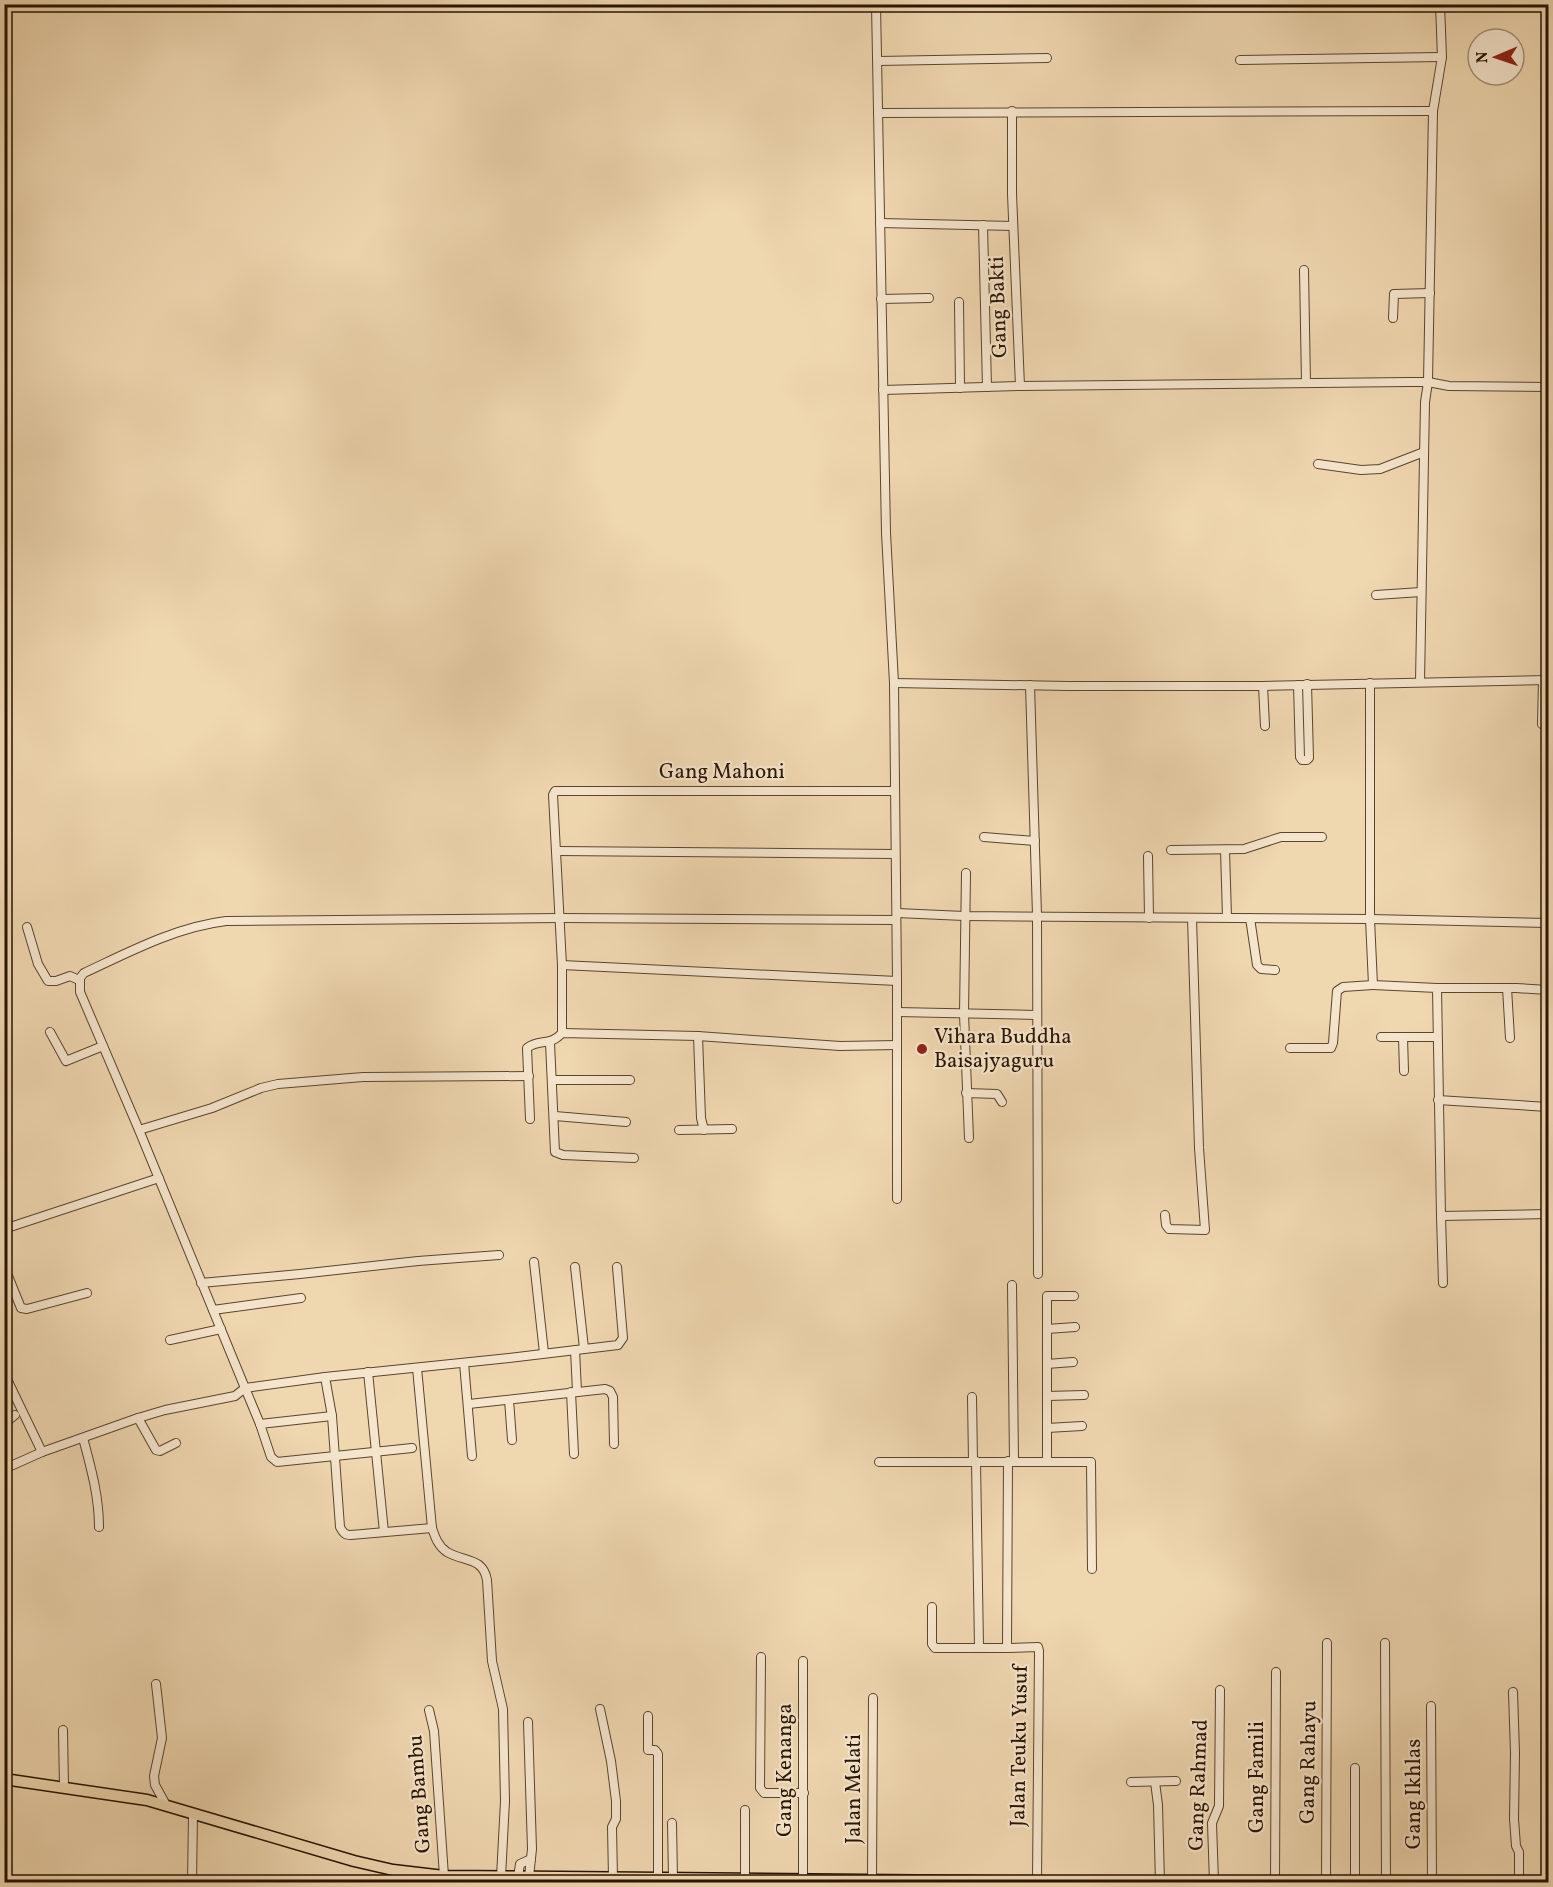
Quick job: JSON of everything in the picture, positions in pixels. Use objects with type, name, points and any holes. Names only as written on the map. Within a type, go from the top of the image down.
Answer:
[{"type":"main road","points":[[4,1779],[166,1805],[193,1815],[364,1863],[393,1870],[444,1876],[653,1880],[1084,1882]]},
{"type":"main road","points":[[1185,1882],[1355,1882]]},
{"type":"street","points":[[876,4],[886,533],[894,683],[897,1199]]},
{"type":"street","points":[[1420,682],[1420,592],[1425,402],[1428,382],[1433,111],[1442,57],[1440,4]]},
{"type":"street","points":[[1240,60],[1442,57]]},
{"type":"street","points":[[878,61],[1047,58]]},
{"type":"street","name":"Gang Bakti","points":[[1012,111],[1013,226],[1020,386]]},
{"type":"street","points":[[878,112],[1433,111]]},
{"type":"street","points":[[880,224],[1013,226]]},
{"type":"street","points":[[982,225],[987,387]]},
{"type":"street","points":[[1304,270],[1306,383]]},
{"type":"street","points":[[1393,318],[1394,294],[1430,292]]},
{"type":"street","points":[[881,299],[929,298]]},
{"type":"street","points":[[959,302],[960,388]]},
{"type":"street","points":[[883,390],[1020,386],[1428,382],[1449,386],[1548,387]]},
{"type":"street","points":[[1318,464],[1361,470],[1380,469],[1424,452]]},
{"type":"street","points":[[1376,595],[1420,592]]},
{"type":"street","points":[[894,683],[1263,686],[1546,680],[1542,724]]},
{"type":"street","points":[[1370,682],[1370,919],[1373,985]]},
{"type":"street","points":[[1030,685],[1037,915],[1038,1274]]},
{"type":"street","points":[[1302,685],[1309,758],[1307,760],[1302,760],[1300,757],[1302,685]]},
{"type":"street","points":[[1263,686],[1265,726]]},
{"type":"street","name":"Gang Mahoni","points":[[557,851],[553,795],[555,791],[560,790],[894,790]]},
{"type":"street","points":[[984,837],[1035,841]]},
{"type":"street","points":[[1171,850],[1225,850],[1256,847],[1281,837],[1322,837]]},
{"type":"street","points":[[1225,850],[1227,918]]},
{"type":"street","points":[[562,1033],[562,965],[557,851],[895,854]]},
{"type":"street","points":[[1148,856],[1149,918]]},
{"type":"street","points":[[966,873],[964,1014],[969,1138]]},
{"type":"street","points":[[412,1448],[277,1462],[271,1457],[260,1424],[159,1178],[80,992],[79,980],[84,973],[135,949],[180,932],[219,922],[1037,915],[1548,923]]},
{"type":"street","points":[[1165,1215],[1169,1229],[1204,1230],[1199,1148],[1192,918]]},
{"type":"street","points":[[1250,918],[1257,965],[1264,970],[1275,970]]},
{"type":"street","points":[[27,927],[38,964],[48,981],[72,976],[79,980]]},
{"type":"street","points":[[562,965],[897,981]]},
{"type":"street","points":[[1290,1048],[1330,1048],[1333,1042],[1337,991],[1344,987],[1373,985],[1548,990]]},
{"type":"street","points":[[1437,987],[1436,1037],[1443,1283]]},
{"type":"street","points":[[1507,988],[1510,1038]]},
{"type":"street","points":[[897,1012],[1037,1015]]},
{"type":"street","points":[[50,1032],[66,1061],[103,1046]]},
{"type":"street","points":[[530,1119],[527,1048],[531,1044],[550,1043],[562,1033],[698,1036],[840,1046],[897,1045]]},
{"type":"street","points":[[698,1036],[701,1118],[704,1130]]},
{"type":"street","points":[[1382,1037],[1436,1037]]},
{"type":"street","points":[[1403,1037],[1404,1071]]},
{"type":"street","points":[[550,1043],[555,1116],[554,1149],[558,1155],[634,1158]]},
{"type":"street","points":[[139,1130],[212,1108],[261,1088],[278,1084],[363,1077],[529,1076]]},
{"type":"street","points":[[553,1080],[630,1080]]},
{"type":"street","points":[[966,1093],[997,1094],[1002,1102]]},
{"type":"street","points":[[1438,1100],[1548,1107]]},
{"type":"street","points":[[555,1116],[626,1122]]},
{"type":"street","points":[[679,1131],[732,1129]]},
{"type":"street","points":[[4,1228],[159,1178]]},
{"type":"street","points":[[1440,1216],[1548,1214]]},
{"type":"street","points":[[201,1283],[499,1255]]},
{"type":"street","points":[[534,1262],[544,1353]]},
{"type":"street","points":[[4,1266],[21,1308],[27,1309],[87,1293]]},
{"type":"street","points":[[574,1454],[574,1392],[579,1349],[575,1267]]},
{"type":"street","points":[[4,1468],[138,1418],[165,1410],[235,1396],[245,1389],[368,1372],[615,1346],[621,1343],[623,1338],[617,1267]]},
{"type":"street","name":"Jalan Teuku Yusuf","points":[[1012,1285],[1007,1648],[1033,1646],[1038,1647],[1040,1651],[1037,1882]]},
{"type":"street","points":[[1047,1462],[1047,1296],[1074,1296]]},
{"type":"street","points":[[213,1310],[301,1298]]},
{"type":"street","points":[[1047,1329],[1075,1328]]},
{"type":"street","points":[[170,1340],[220,1329]]},
{"type":"street","points":[[1047,1364],[1073,1362]]},
{"type":"street","points":[[464,1363],[472,1456]]},
{"type":"street","points":[[417,1368],[432,1528],[437,1542],[443,1548],[480,1565],[486,1574],[492,1661],[503,1709],[505,1801],[501,1877]]},
{"type":"street","points":[[368,1372],[384,1532]]},
{"type":"street","points":[[4,1373],[42,1452]]},
{"type":"street","points":[[325,1377],[332,1416],[342,1531],[347,1535],[432,1528]]},
{"type":"street","points":[[469,1404],[605,1389],[610,1391],[612,1397],[614,1444]]},
{"type":"street","points":[[1047,1396],[1084,1395]]},
{"type":"street","points":[[972,1397],[979,1648]]},
{"type":"street","points":[[508,1400],[512,1440]]},
{"type":"street","points":[[4,1424],[15,1415]]},
{"type":"street","points":[[260,1424],[332,1416]]},
{"type":"street","points":[[138,1418],[156,1450],[160,1451],[176,1443]]},
{"type":"street","points":[[1047,1428],[1082,1426]]},
{"type":"street","points":[[83,1438],[99,1503],[99,1527]]},
{"type":"street","points":[[879,1462],[1091,1462],[1092,1569]]},
{"type":"street","points":[[932,1607],[933,1646],[1007,1648]]},
{"type":"street","name":"Gang Rahayu","points":[[1326,1882],[1327,1643]]},
{"type":"street","points":[[1385,1643],[1386,1882]]},
{"type":"street","points":[[761,1657],[760,1788],[764,1793],[804,1793]]},
{"type":"street","name":"Gang Kenanga","points":[[803,1661],[803,1881]]},
{"type":"street","name":"Gang Famili","points":[[1275,1882],[1276,1671]]},
{"type":"street","points":[[156,1684],[162,1738],[154,1776],[155,1785],[166,1805]]},
{"type":"street","name":"Gang Rahmad","points":[[1214,1882],[1212,1823],[1219,1806],[1220,1690]]},
{"type":"street","points":[[1513,1692],[1514,1819],[1516,1846],[1519,1852],[1519,1882]]},
{"type":"street","name":"Jalan Melati","points":[[873,1698],[877,1881]]},
{"type":"street","name":"Gang Ikhlas","points":[[1431,1706],[1432,1882]]},
{"type":"street","points":[[600,1709],[611,1761],[616,1801],[616,1819],[612,1827],[612,1878]]},
{"type":"street","name":"Gang Bambu","points":[[429,1710],[434,1731],[444,1876]]},
{"type":"street","points":[[648,1716],[648,1749],[655,1750],[657,1754],[653,1880]]},
{"type":"street","points":[[524,1877],[531,1859],[528,1722]]},
{"type":"street","points":[[63,1730],[64,1787]]},
{"type":"street","points":[[1355,1768],[1355,1882]]},
{"type":"street","points":[[1131,1782],[1176,1781]]},
{"type":"street","points":[[1155,1782],[1158,1805],[1160,1882]]},
{"type":"street","points":[[745,1810],[745,1879]]},
{"type":"street","points":[[192,1882],[193,1815]]},
{"type":"street","points":[[672,1823],[673,1879]]},
{"type":"place","name":"Vihara Buddha Baisajyaguru","points":[[922,1049]]}]
